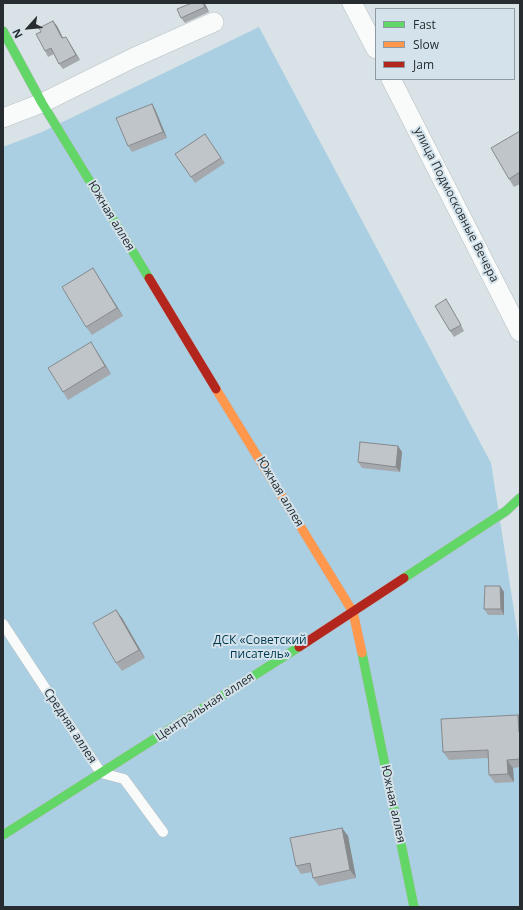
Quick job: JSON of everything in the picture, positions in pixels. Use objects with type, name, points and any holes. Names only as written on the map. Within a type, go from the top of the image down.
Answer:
[{"type":"street","points":[[352,3],[375,47]]},
{"type":"street","points":[[3,118],[46,109],[133,58],[214,22]]},
{"type":"street","name":"Южная аллея","points":[[3,30],[46,109],[353,612],[414,907]]},
{"type":"street","name":"улица Подмосковные Вечера","points":[[392,80],[520,332]]},
{"type":"street","name":"Центральная аллея","points":[[3,834],[353,612],[506,511],[520,498]]},
{"type":"lane","name":"Средняя аллея","points":[[3,624],[101,773],[124,779],[164,832]]},
{"type":"green space","name":"ДСК «Советский писатель»","points":[[259,27],[491,463],[520,649],[520,907],[3,907],[3,147],[42,132]]},
{"type":"building","points":[[192,3],[203,3],[205,7],[181,18],[177,9]]},
{"type":"building","points":[[53,21],[62,38],[66,37],[76,55],[59,64],[51,48],[45,51],[36,34],[41,32],[39,28]]},
{"type":"building","points":[[152,104],[163,132],[128,146],[116,118]]},
{"type":"building","points":[[520,131],[520,172],[509,179],[491,148]]},
{"type":"building","points":[[205,134],[221,158],[191,177],[175,154]]},
{"type":"building","points":[[93,268],[117,308],[86,327],[62,287]]},
{"type":"building","points":[[446,299],[461,325],[450,331],[435,306]]},
{"type":"building","points":[[91,342],[105,366],[63,392],[48,368]]},
{"type":"building","points":[[360,442],[398,446],[396,467],[358,462]]},
{"type":"building","points":[[485,586],[500,586],[501,609],[484,609]]},
{"type":"building","points":[[116,610],[139,650],[116,663],[93,623]]},
{"type":"building","points":[[518,715],[520,732],[520,759],[507,760],[508,774],[489,775],[488,750],[443,752],[441,719]]},
{"type":"building","points":[[342,828],[350,870],[313,878],[310,863],[296,866],[290,838]]},
{"type":"traffic: fast","points":[[3,31],[42,103],[149,278]]},
{"type":"traffic: fast","points":[[404,578],[506,511],[520,498]]},
{"type":"traffic: fast","points":[[3,835],[299,647]]},
{"type":"traffic: fast","points":[[362,653],[414,907]]},
{"type":"traffic: slow","points":[[216,389],[353,612],[362,653]]},
{"type":"traffic: jam","points":[[149,278],[216,389]]},
{"type":"traffic: jam","points":[[299,647],[404,578]]}]
